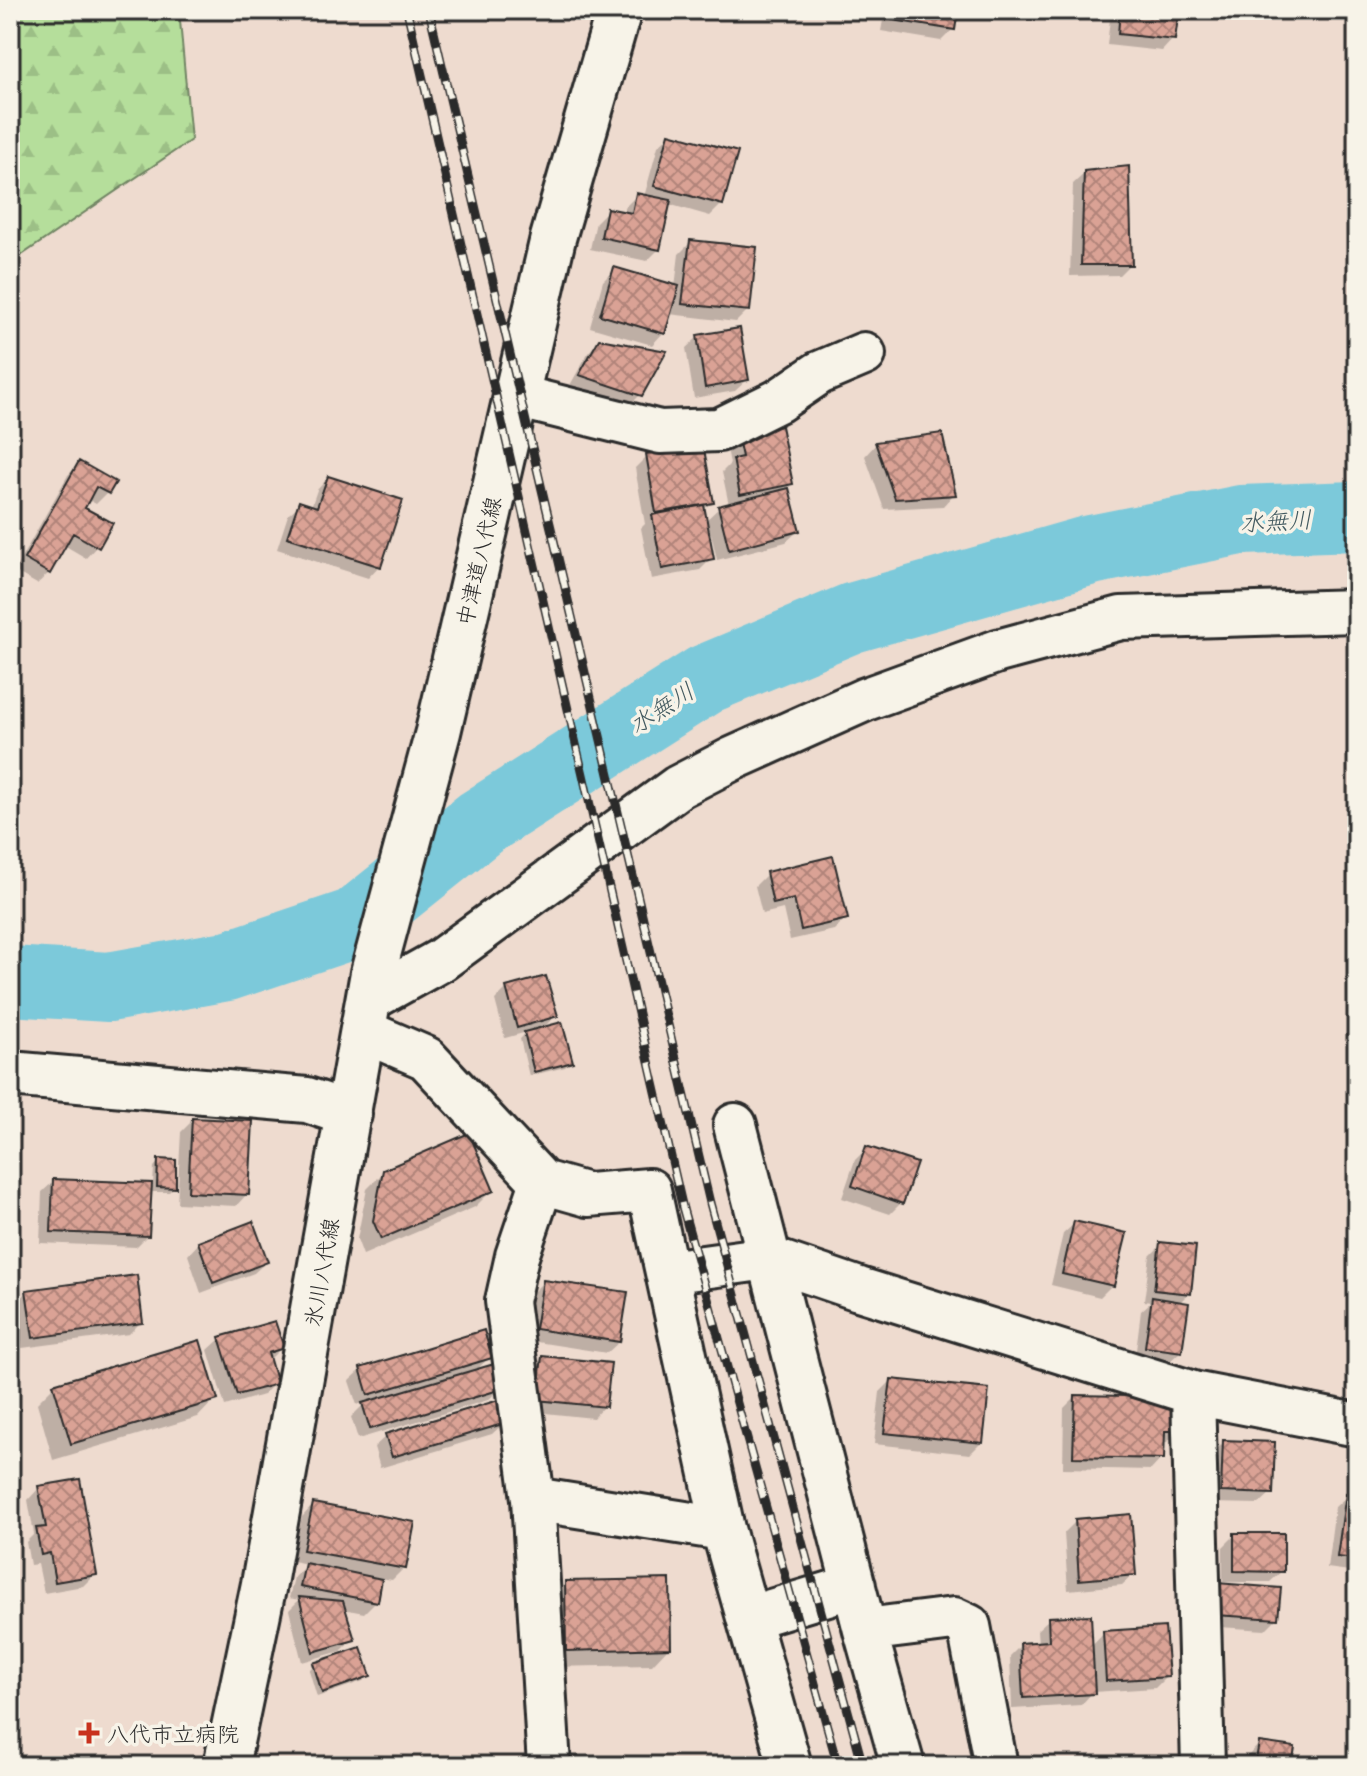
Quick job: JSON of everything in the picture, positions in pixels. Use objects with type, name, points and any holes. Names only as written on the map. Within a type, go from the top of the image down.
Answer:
[{"type":"main road","name":"中津道八代線","points":[[349,1114],[368,1001],[438,732],[553,238],[619,10]]},
{"type":"main road","points":[[10,1074],[307,1100],[349,1114]]},
{"type":"main road","name":"氷川八代線","points":[[226,1766],[264,1584],[349,1114]]},
{"type":"street","points":[[516,396],[660,432],[719,430],[778,401],[819,373],[864,354]]},
{"type":"street","points":[[790,1766],[723,1529],[649,1190],[588,1195],[542,1182],[368,1001],[441,960],[678,787],[732,759],[866,699],[998,651],[1121,618],[1357,611]]},
{"type":"street","points":[[735,1125],[903,1766]]},
{"type":"street","points":[[542,1182],[517,1256],[507,1301],[533,1499],[549,1766]]},
{"type":"street","points":[[667,1272],[768,1258],[1193,1393],[1357,1425]]},
{"type":"street","points":[[1193,1393],[1203,1766]]},
{"type":"street","points":[[533,1499],[723,1529]]},
{"type":"street","points":[[748,1618],[854,1586]]},
{"type":"street","points":[[865,1630],[954,1619],[969,1626],[996,1766]]},
{"type":"green space","points":[[10,10],[179,10],[191,140],[10,263]]},
{"type":"building","points":[[893,10],[958,10],[955,30],[892,20]]},
{"type":"building","points":[[1120,10],[1179,10],[1175,40],[1118,34]]},
{"type":"building","points":[[669,133],[738,152],[723,205],[654,186]]},
{"type":"building","points":[[1129,166],[1132,265],[1081,265],[1084,171]]},
{"type":"building","points":[[636,193],[671,200],[660,250],[601,237],[607,208],[632,213]]},
{"type":"building","points":[[690,240],[757,247],[750,311],[682,304]]},
{"type":"building","points":[[614,267],[679,286],[665,334],[600,315]]},
{"type":"building","points":[[740,328],[749,380],[705,388],[697,335]]},
{"type":"building","points":[[599,339],[667,351],[642,396],[579,375]]},
{"type":"building","points":[[781,426],[793,484],[740,495],[733,459],[742,457],[737,434]]},
{"type":"building","points":[[942,433],[956,495],[895,499],[875,442]]},
{"type":"building","points":[[703,444],[714,503],[656,513],[646,454]]},
{"type":"building","points":[[79,461],[116,482],[109,494],[96,487],[85,508],[113,523],[99,548],[73,533],[50,574],[24,559]]},
{"type":"building","points":[[328,476],[403,500],[381,567],[287,537],[299,501],[317,507]]},
{"type":"building","points":[[789,488],[800,531],[729,550],[718,506]]},
{"type":"building","points":[[704,505],[714,559],[662,569],[652,515]]},
{"type":"building","points":[[833,856],[848,919],[801,930],[794,899],[773,904],[766,872]]},
{"type":"building","points":[[546,976],[558,1016],[517,1028],[506,987]]},
{"type":"building","points":[[562,1022],[573,1062],[534,1072],[524,1032]]},
{"type":"building","points":[[192,1118],[253,1121],[249,1195],[188,1192]]},
{"type":"building","points":[[469,1133],[494,1191],[381,1239],[373,1221],[383,1170]]},
{"type":"building","points":[[866,1146],[917,1163],[903,1204],[852,1186]]},
{"type":"building","points":[[158,1159],[176,1160],[176,1188],[157,1187]]},
{"type":"building","points":[[53,1179],[152,1183],[149,1236],[51,1232]]},
{"type":"building","points":[[253,1221],[268,1262],[213,1283],[198,1242]]},
{"type":"building","points":[[1074,1221],[1127,1233],[1114,1286],[1062,1274]]},
{"type":"building","points":[[1160,1242],[1196,1246],[1191,1294],[1154,1290]]},
{"type":"building","points":[[137,1275],[143,1323],[33,1338],[26,1290]]},
{"type":"building","points":[[543,1280],[628,1292],[620,1342],[535,1329]]},
{"type":"building","points":[[1152,1297],[1189,1303],[1182,1352],[1145,1347]]},
{"type":"building","points":[[275,1321],[284,1348],[268,1353],[277,1384],[237,1395],[219,1337]]},
{"type":"building","points":[[484,1330],[492,1358],[368,1395],[360,1368]]},
{"type":"building","points":[[200,1340],[218,1400],[71,1444],[53,1384]]},
{"type":"building","points":[[542,1356],[611,1363],[606,1407],[537,1400]]},
{"type":"building","points":[[494,1364],[502,1389],[370,1429],[362,1403]]},
{"type":"building","points":[[891,1379],[989,1389],[983,1443],[884,1433]]},
{"type":"building","points":[[1075,1395],[1181,1397],[1181,1431],[1165,1431],[1164,1459],[1073,1457]]},
{"type":"building","points":[[499,1400],[506,1423],[392,1457],[385,1434]]},
{"type":"building","points":[[1223,1440],[1275,1442],[1273,1494],[1221,1492]]},
{"type":"building","points":[[80,1479],[97,1575],[55,1582],[50,1553],[41,1555],[36,1528],[46,1527],[38,1486]]},
{"type":"building","points":[[1346,1493],[1357,1495],[1357,1559],[1337,1557]]},
{"type":"building","points":[[313,1503],[415,1522],[406,1569],[303,1550]]},
{"type":"building","points":[[1131,1514],[1136,1575],[1079,1580],[1075,1519]]},
{"type":"building","points":[[1234,1533],[1284,1533],[1284,1572],[1234,1571]]},
{"type":"building","points":[[305,1563],[382,1579],[378,1602],[300,1587]]},
{"type":"building","points":[[670,1579],[671,1648],[566,1651],[565,1581]]},
{"type":"building","points":[[1217,1583],[1281,1588],[1278,1619],[1215,1615]]},
{"type":"building","points":[[299,1597],[343,1601],[355,1640],[313,1652]]},
{"type":"building","points":[[1091,1615],[1095,1694],[1023,1698],[1020,1643],[1049,1641],[1048,1617]]},
{"type":"building","points":[[1165,1627],[1169,1677],[1106,1681],[1103,1631]]},
{"type":"building","points":[[361,1647],[371,1676],[322,1693],[313,1663]]},
{"type":"building","points":[[1259,1742],[1295,1747],[1292,1766],[1255,1766]]},
{"type":"waterway","name":"水無川","points":[[10,981],[109,987],[227,966],[355,923],[480,823],[706,679],[852,618],[1091,550],[1241,520],[1357,516]]},
{"type":"railway","points":[[407,10],[683,1209],[838,1766]]},
{"type":"railway","points":[[429,10],[710,1203],[863,1766]]},
{"type":"place","name":"八代市立病院","points":[[89,1733]]}]
